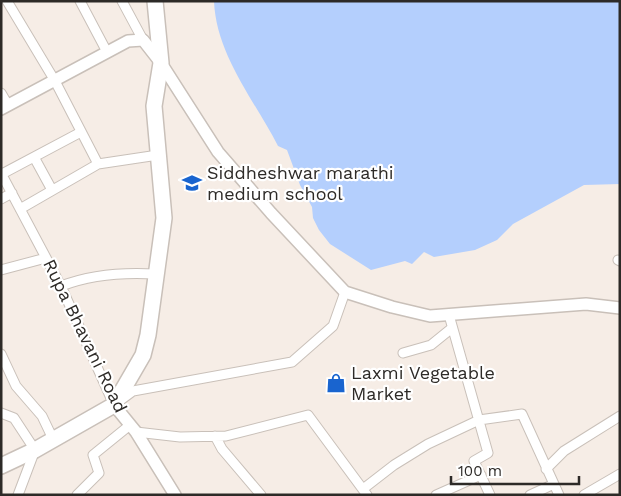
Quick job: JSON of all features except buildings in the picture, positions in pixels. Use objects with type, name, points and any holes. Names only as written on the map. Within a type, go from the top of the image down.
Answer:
[{"type":"highway","points":[[1,466],[35,450],[114,404],[143,355],[148,336],[164,218],[154,106],[161,63],[155,1]]},
{"type":"street","points":[[7,1],[55,81],[98,164]]},
{"type":"street","points":[[80,1],[107,52]]},
{"type":"street","points":[[122,1],[143,40],[161,63],[218,152],[271,213],[345,292],[392,307],[430,316],[586,304],[620,308]]},
{"type":"street","points":[[1,93],[5,107],[128,41],[143,40]]},
{"type":"street","points":[[2,174],[81,132]]},
{"type":"street","points":[[20,209],[98,164],[158,155]]},
{"type":"street","points":[[34,157],[52,190]]},
{"type":"street","name":"Rupa Bhavani Road","points":[[2,174],[61,286],[114,404],[133,428],[169,492]]},
{"type":"street","points":[[1,199],[12,193]]},
{"type":"street","points":[[1,270],[46,258]]},
{"type":"street","points":[[61,286],[84,277],[127,273],[156,274]]},
{"type":"street","points":[[114,404],[133,391],[292,362],[333,326],[345,292]]},
{"type":"street","points":[[448,315],[488,453],[474,461],[490,495]]},
{"type":"street","points":[[403,353],[431,345],[452,328]]},
{"type":"street","points":[[1,354],[16,386],[42,416],[53,439]]},
{"type":"street","points":[[1,412],[14,418],[35,450],[18,495]]},
{"type":"street","points":[[77,495],[99,473],[93,456],[133,428],[180,437],[226,436],[308,415],[365,492],[394,465],[428,444],[479,420],[522,414],[559,495]]},
{"type":"street","points":[[546,469],[564,451],[620,416]]},
{"type":"street","points":[[215,436],[222,448],[261,495]]},
{"type":"street","points":[[584,495],[620,474]]},
{"type":"street","points":[[436,495],[481,475]]},
{"type":"street","points":[[530,495],[554,484]]},
{"type":"water","points":[[214,1],[620,1],[620,184],[584,185],[513,224],[497,240],[475,250],[434,257],[424,252],[412,264],[405,261],[371,270],[330,244],[319,230],[313,218],[312,207],[300,185],[287,150],[278,146],[229,59],[216,21]]},
{"type":"place","name":"Siddheshwar marathi medium school","points":[[192,183]]},
{"type":"place","name":"Laxmi Vegetable Market","points":[[336,383]]}]
